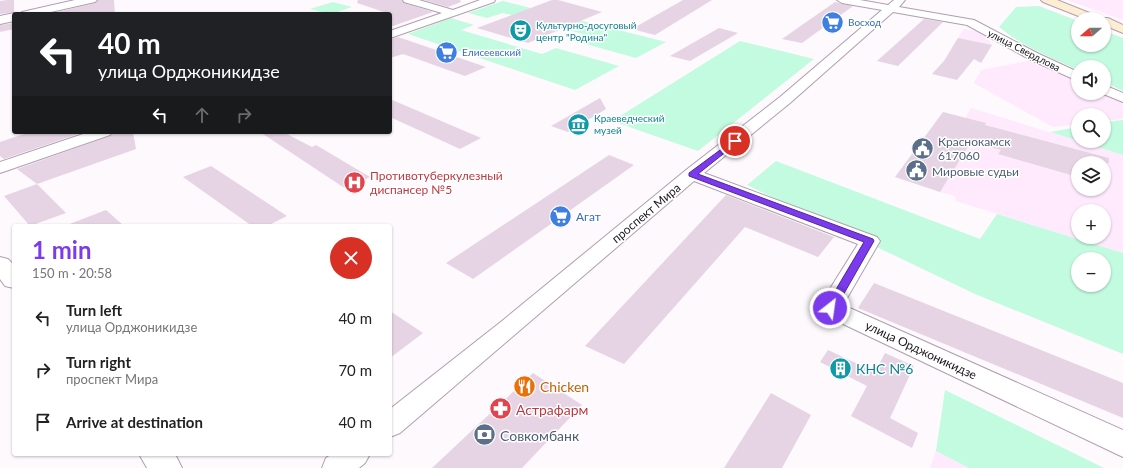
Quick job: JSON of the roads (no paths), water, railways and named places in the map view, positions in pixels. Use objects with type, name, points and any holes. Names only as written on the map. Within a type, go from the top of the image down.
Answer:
[{"type":"main road","points":[[1047,0],[1079,12]]},
{"type":"main road","points":[[1111,25],[1123,29]]},
{"type":"street","points":[[35,12],[91,0]]},
{"type":"street","points":[[408,0],[453,13]]},
{"type":"street","points":[[392,34],[490,0]]},
{"type":"street","name":"улица Свердлова","points":[[842,0],[895,4],[970,22],[1035,57],[1071,74]]},
{"type":"street","name":"проспект Мира","points":[[392,423],[510,327],[692,174],[800,87],[895,4]]},
{"type":"street","points":[[0,20],[12,17]]},
{"type":"street","points":[[1111,92],[1123,98]]},
{"type":"street","points":[[0,168],[98,134]]},
{"type":"street","name":"улица Орджоникидзе","points":[[692,174],[870,241],[830,308],[1123,444]]},
{"type":"street","points":[[0,264],[12,278]]},
{"type":"street","points":[[157,456],[166,468]]},
{"type":"street","points":[[337,468],[352,456]]},
{"type":"place","name":"Восход","points":[[833,22]]},
{"type":"place","name":"Культурно-досуговый центр \"Родина\"","points":[[520,31]]},
{"type":"place","name":"Елисеевский","points":[[446,52]]},
{"type":"place","name":"Краеведческий музей","points":[[579,124]]},
{"type":"place","name":"Краснокамск 617060","points":[[922,148]]},
{"type":"place","name":"Мировые судьи","points":[[916,171]]},
{"type":"place","name":"Противотуберкулезный диспансер №5","points":[[354,182]]},
{"type":"place","name":"Агат","points":[[561,216]]},
{"type":"place","name":"КНС №6","points":[[841,368]]},
{"type":"place","name":"Chicken","points":[[524,386]]},
{"type":"place","name":"Астрафарм","points":[[500,409]]},
{"type":"place","name":"Совкомбанк","points":[[484,435]]}]
